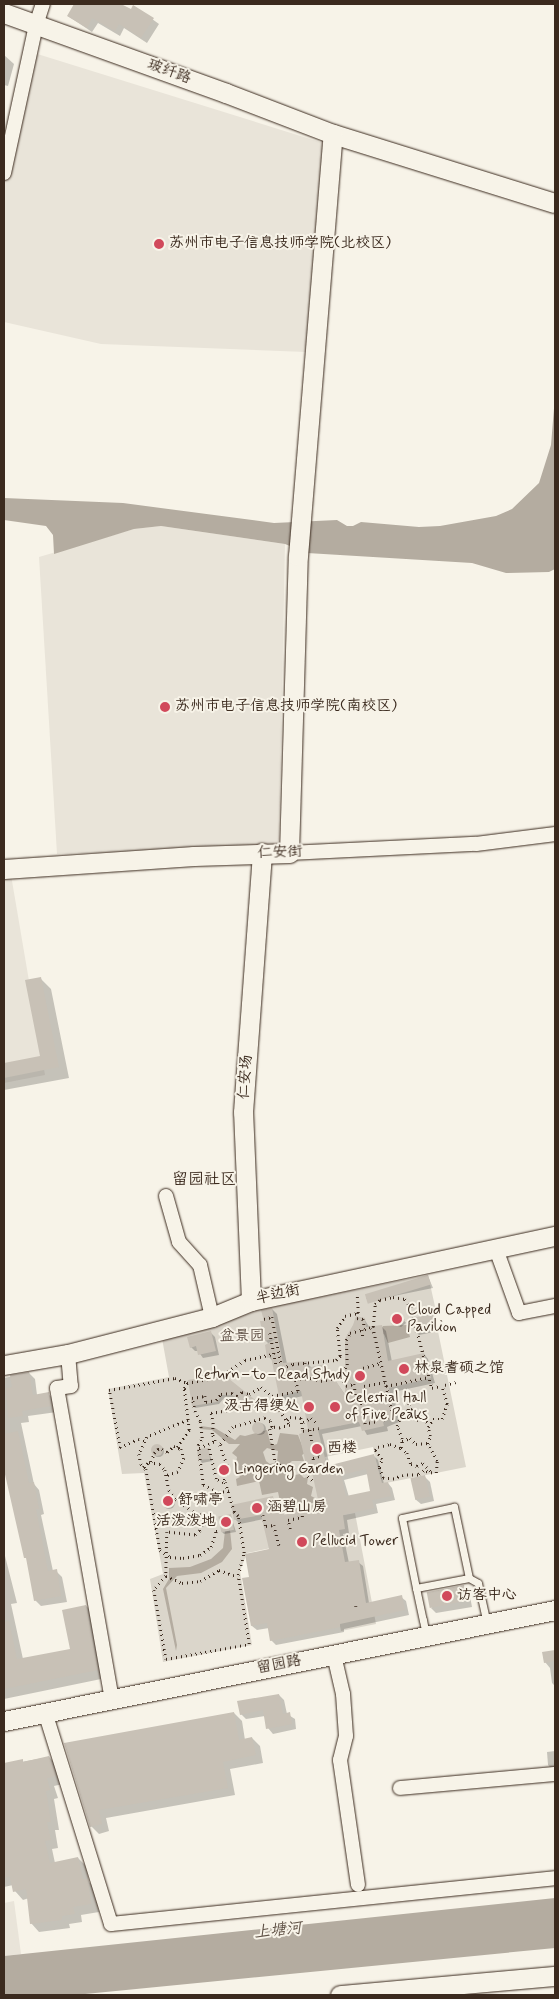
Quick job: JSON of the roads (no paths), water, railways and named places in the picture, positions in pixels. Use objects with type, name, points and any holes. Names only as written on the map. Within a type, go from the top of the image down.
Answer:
[{"type":"street","points":[[4,173],[36,25],[43,4]]},
{"type":"street","name":"玻纤路","points":[[4,13],[226,93],[333,134],[555,203]]},
{"type":"street","points":[[289,852],[298,556],[333,134]]},
{"type":"street","name":"仁安街","points":[[4,869],[262,853],[476,844],[555,834]]},
{"type":"street","name":"仁安场","points":[[251,1301],[243,1112],[262,853]]},
{"type":"street","points":[[166,1196],[179,1242],[200,1265],[212,1316]]},
{"type":"street","name":"半边街","points":[[4,1365],[68,1354],[212,1316],[251,1301],[555,1236]]},
{"type":"street","points":[[496,1249],[519,1313],[555,1306]]},
{"type":"street","points":[[68,1354],[71,1386],[57,1388],[112,1699]]},
{"type":"street","name":"留园路","points":[[4,1721],[555,1610]]},
{"type":"street","points":[[334,1655],[343,1694],[346,1736],[340,1760],[358,1885]]},
{"type":"street","points":[[45,1712],[110,1924],[555,1878]]},
{"type":"street","points":[[400,1788],[555,1774]]},
{"type":"street","points":[[340,1995],[555,1976]]},
{"type":"lane","points":[[426,1636],[402,1518],[454,1507],[469,1578]]},
{"type":"lane","points":[[416,1588],[469,1578],[478,1583],[487,1624]]},
{"type":"water","points":[[555,396],[555,569],[549,572],[506,573],[472,563],[307,553],[285,544],[161,526],[134,529],[54,554],[53,535],[46,526],[4,520],[4,498],[123,503],[274,523],[337,520],[347,526],[353,526],[361,522],[419,527],[440,526],[496,516],[512,509],[539,483],[551,445]]},
{"type":"water","points":[[407,1325],[410,1337],[388,1343],[384,1334],[381,1335],[380,1331],[383,1326]]},
{"type":"water","points":[[201,1426],[215,1428],[235,1440],[240,1435],[245,1436],[267,1430],[270,1442],[274,1445],[277,1444],[280,1433],[298,1435],[305,1453],[302,1455],[304,1461],[292,1461],[283,1469],[288,1469],[290,1476],[300,1474],[304,1478],[308,1477],[307,1484],[313,1487],[311,1496],[315,1498],[316,1502],[282,1511],[278,1492],[262,1495],[259,1481],[237,1486],[236,1479],[240,1477],[235,1471],[237,1457],[232,1453],[240,1444],[229,1444],[212,1430],[200,1429]],"holes":[[[267,1448],[278,1451],[277,1462],[270,1464],[266,1461],[263,1452]]]},
{"type":"water","points":[[230,1530],[232,1549],[222,1562],[201,1573],[177,1576],[166,1588],[177,1645],[176,1651],[163,1589],[169,1579],[169,1568],[190,1567],[211,1559],[223,1548],[225,1531]]},
{"type":"water","name":"上塘河","points":[[555,1898],[555,1948],[75,1995],[4,1995],[4,1956]]},
{"type":"place","name":"苏州市电子信息技师学院(北校区)","points":[[159,244]]},
{"type":"place","name":"苏州市电子信息技师学院(南校区)","points":[[165,707]]},
{"type":"place","name":"Cloud Capped Pavilion","points":[[397,1319]]},
{"type":"place","name":"林泉耆硕之馆","points":[[404,1369]]},
{"type":"place","name":"Return–to–Read Study","points":[[360,1376]]},
{"type":"place","name":"汲古得绠处","points":[[309,1407]]},
{"type":"place","name":"Celestial Hall of Five Peaks","points":[[335,1407]]},
{"type":"place","name":"西楼","points":[[317,1449]]},
{"type":"place","name":"Lingering Garden","points":[[224,1470]]},
{"type":"place","name":"舒啸亭","points":[[168,1501]]},
{"type":"place","name":"涵碧山房","points":[[257,1508]]},
{"type":"place","name":"活泼泼地","points":[[226,1522]]},
{"type":"place","name":"Pellucid Tower","points":[[302,1542]]},
{"type":"place","name":"访客中心","points":[[447,1596]]},
{"type":"district","name":"留园社区","points":[[204,1180]]},
{"type":"park label","name":"盆景园","points":[[242,1337]]}]
